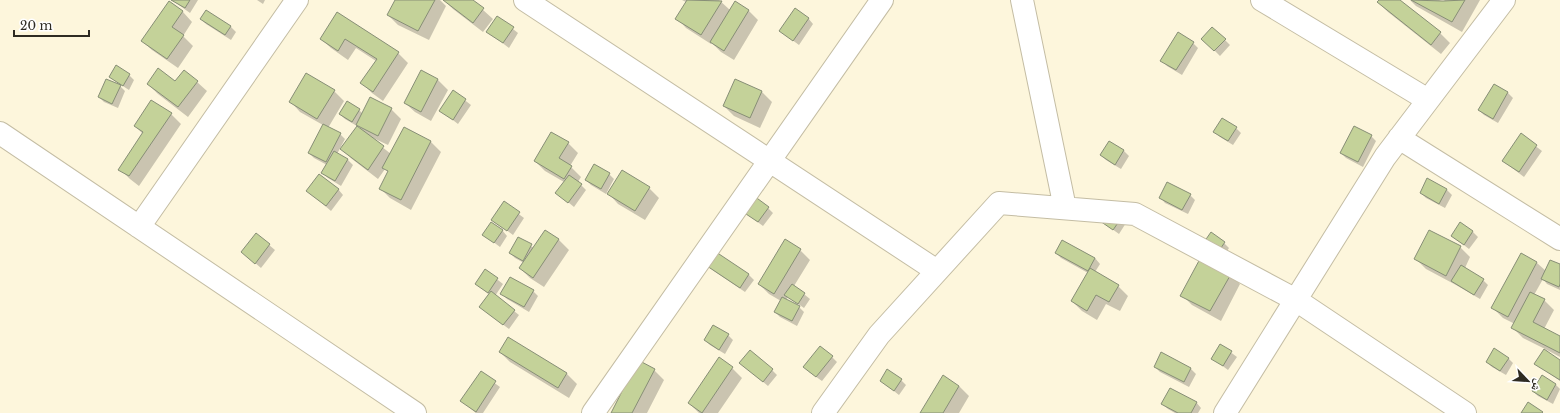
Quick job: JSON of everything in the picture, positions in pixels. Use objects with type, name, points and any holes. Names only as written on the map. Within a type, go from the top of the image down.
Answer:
[{"type":"street","points":[[139,226],[297,0]]},
{"type":"street","points":[[525,0],[937,271]]},
{"type":"street","points":[[593,413],[882,0]]},
{"type":"street","points":[[1022,0],[1065,208]]},
{"type":"street","points":[[1262,0],[1428,100]]},
{"type":"street","points":[[1225,413],[1385,157],[1504,0]]},
{"type":"street","points":[[0,133],[415,413]]},
{"type":"street","points":[[1399,138],[1560,239]]},
{"type":"street","points":[[823,413],[879,336],[999,203],[1135,214],[1296,300],[1465,413]]},
{"type":"building","points":[[171,0],[190,0],[185,8]]},
{"type":"building","points":[[395,0],[435,0],[418,31],[387,15]]},
{"type":"building","points":[[443,0],[473,0],[484,8],[473,23]]},
{"type":"building","points":[[687,0],[722,1],[701,35],[675,19]]},
{"type":"building","points":[[1379,0],[1400,0],[1441,32],[1431,45],[1377,2]]},
{"type":"building","points":[[1411,0],[1443,1],[1465,0],[1452,22]]},
{"type":"building","points":[[169,1],[183,11],[172,27],[184,35],[167,59],[141,41]]},
{"type":"building","points":[[735,1],[749,10],[724,51],[710,42]]},
{"type":"building","points":[[795,8],[809,18],[793,41],[779,31]]},
{"type":"building","points":[[206,10],[231,26],[225,35],[200,19]]},
{"type":"building","points":[[337,12],[399,52],[373,92],[360,83],[377,59],[345,39],[338,51],[320,39]]},
{"type":"building","points":[[497,16],[514,27],[503,43],[486,32]]},
{"type":"building","points":[[1212,27],[1226,39],[1214,51],[1201,39]]},
{"type":"building","points":[[1178,32],[1194,42],[1176,70],[1160,61]]},
{"type":"building","points":[[116,65],[130,74],[123,86],[109,77]]},
{"type":"building","points":[[158,68],[175,81],[184,70],[198,81],[178,107],[147,84]]},
{"type":"building","points":[[421,70],[438,79],[421,112],[404,103]]},
{"type":"building","points":[[306,73],[335,90],[317,119],[289,102]]},
{"type":"building","points":[[106,79],[121,85],[112,104],[98,97]]},
{"type":"building","points":[[735,79],[762,91],[750,118],[723,106]]},
{"type":"building","points":[[1494,84],[1508,92],[1493,119],[1478,110]]},
{"type":"building","points":[[453,90],[466,99],[453,120],[439,111]]},
{"type":"building","points":[[370,97],[392,108],[378,136],[356,125]]},
{"type":"building","points":[[151,100],[172,113],[129,176],[118,170],[143,132],[134,126]]},
{"type":"building","points":[[347,101],[360,109],[352,122],[339,114]]},
{"type":"building","points":[[1222,118],[1237,127],[1228,141],[1213,132]]},
{"type":"building","points":[[323,124],[341,133],[326,162],[308,153]]},
{"type":"building","points":[[357,126],[384,146],[368,170],[340,149]]},
{"type":"building","points":[[1354,126],[1372,135],[1358,162],[1340,153]]},
{"type":"building","points":[[404,127],[431,141],[401,200],[379,189],[388,171],[382,168]]},
{"type":"building","points":[[551,132],[569,142],[559,158],[572,166],[564,179],[534,161]]},
{"type":"building","points":[[1521,133],[1537,145],[1519,172],[1502,161]]},
{"type":"building","points":[[1109,141],[1124,150],[1115,165],[1100,155]]},
{"type":"building","points":[[334,151],[348,159],[335,181],[321,173]]},
{"type":"building","points":[[594,164],[610,173],[601,189],[585,180]]},
{"type":"building","points":[[622,170],[650,187],[635,211],[607,194]]},
{"type":"building","points":[[319,174],[339,189],[326,206],[306,191]]},
{"type":"building","points":[[569,175],[582,184],[568,203],[555,193]]},
{"type":"building","points":[[1427,178],[1447,189],[1439,204],[1420,193]]},
{"type":"building","points":[[1167,182],[1191,194],[1182,210],[1159,198]]},
{"type":"building","points":[[754,196],[769,207],[758,222],[743,212]]},
{"type":"building","points":[[504,201],[520,212],[507,231],[491,220]]},
{"type":"building","points":[[1122,217],[1113,230],[1100,221]]},
{"type":"building","points":[[491,222],[503,230],[494,243],[482,235]]},
{"type":"building","points":[[1460,222],[1473,231],[1464,245],[1451,236]]},
{"type":"building","points":[[545,230],[559,239],[533,278],[519,268]]},
{"type":"building","points":[[1429,230],[1461,246],[1446,276],[1414,259]]},
{"type":"building","points":[[1211,232],[1225,242],[1216,255],[1202,245]]},
{"type":"building","points":[[256,233],[270,244],[255,264],[241,252]]},
{"type":"building","points":[[518,237],[532,244],[523,261],[509,253]]},
{"type":"building","points":[[785,239],[801,249],[774,294],[758,284]]},
{"type":"building","points":[[1062,240],[1095,258],[1088,271],[1055,253]]},
{"type":"building","points":[[716,252],[749,274],[740,288],[707,266]]},
{"type":"building","points":[[1521,253],[1537,262],[1508,317],[1491,308]]},
{"type":"building","points":[[1201,257],[1231,274],[1210,311],[1180,296]]},
{"type":"building","points":[[1550,260],[1560,264],[1559,287],[1541,279]]},
{"type":"building","points":[[1461,265],[1484,279],[1474,295],[1451,281]]},
{"type":"building","points":[[1090,268],[1119,285],[1109,302],[1096,295],[1087,311],[1071,301]]},
{"type":"building","points":[[485,269],[498,278],[488,293],[475,284]]},
{"type":"building","points":[[510,277],[534,290],[524,307],[500,294]]},
{"type":"building","points":[[792,284],[805,293],[798,304],[784,295]]},
{"type":"building","points":[[491,291],[515,310],[503,325],[479,307]]},
{"type":"building","points":[[1530,292],[1545,299],[1533,322],[1560,336],[1560,353],[1511,328]]},
{"type":"building","points":[[782,297],[800,306],[792,321],[774,312]]},
{"type":"building","points":[[713,325],[729,334],[719,350],[704,340]]},
{"type":"building","points":[[508,337],[567,373],[558,388],[499,352]]},
{"type":"building","points":[[1220,344],[1232,351],[1223,366],[1211,359]]},
{"type":"building","points":[[820,346],[833,356],[816,377],[803,367]]},
{"type":"building","points":[[1494,348],[1509,358],[1500,371],[1486,362]]},
{"type":"building","points":[[1544,349],[1560,360],[1560,380],[1534,364]]},
{"type":"building","points":[[750,350],[773,369],[763,382],[739,363]]},
{"type":"building","points":[[1161,352],[1191,368],[1184,382],[1154,367]]},
{"type":"building","points":[[719,357],[733,367],[702,413],[688,403]]},
{"type":"building","points":[[638,360],[655,369],[632,413],[611,413]]},
{"type":"building","points":[[887,369],[902,379],[894,391],[880,381]]},
{"type":"building","points":[[481,371],[496,381],[476,412],[460,401]]},
{"type":"building","points":[[943,375],[959,386],[943,413],[920,413]]},
{"type":"building","points":[[1542,375],[1556,384],[1547,400],[1532,391]]},
{"type":"building","points":[[1170,388],[1197,402],[1191,413],[1178,413],[1161,404]]},
{"type":"building","points":[[1528,402],[1543,412],[1521,413]]}]
